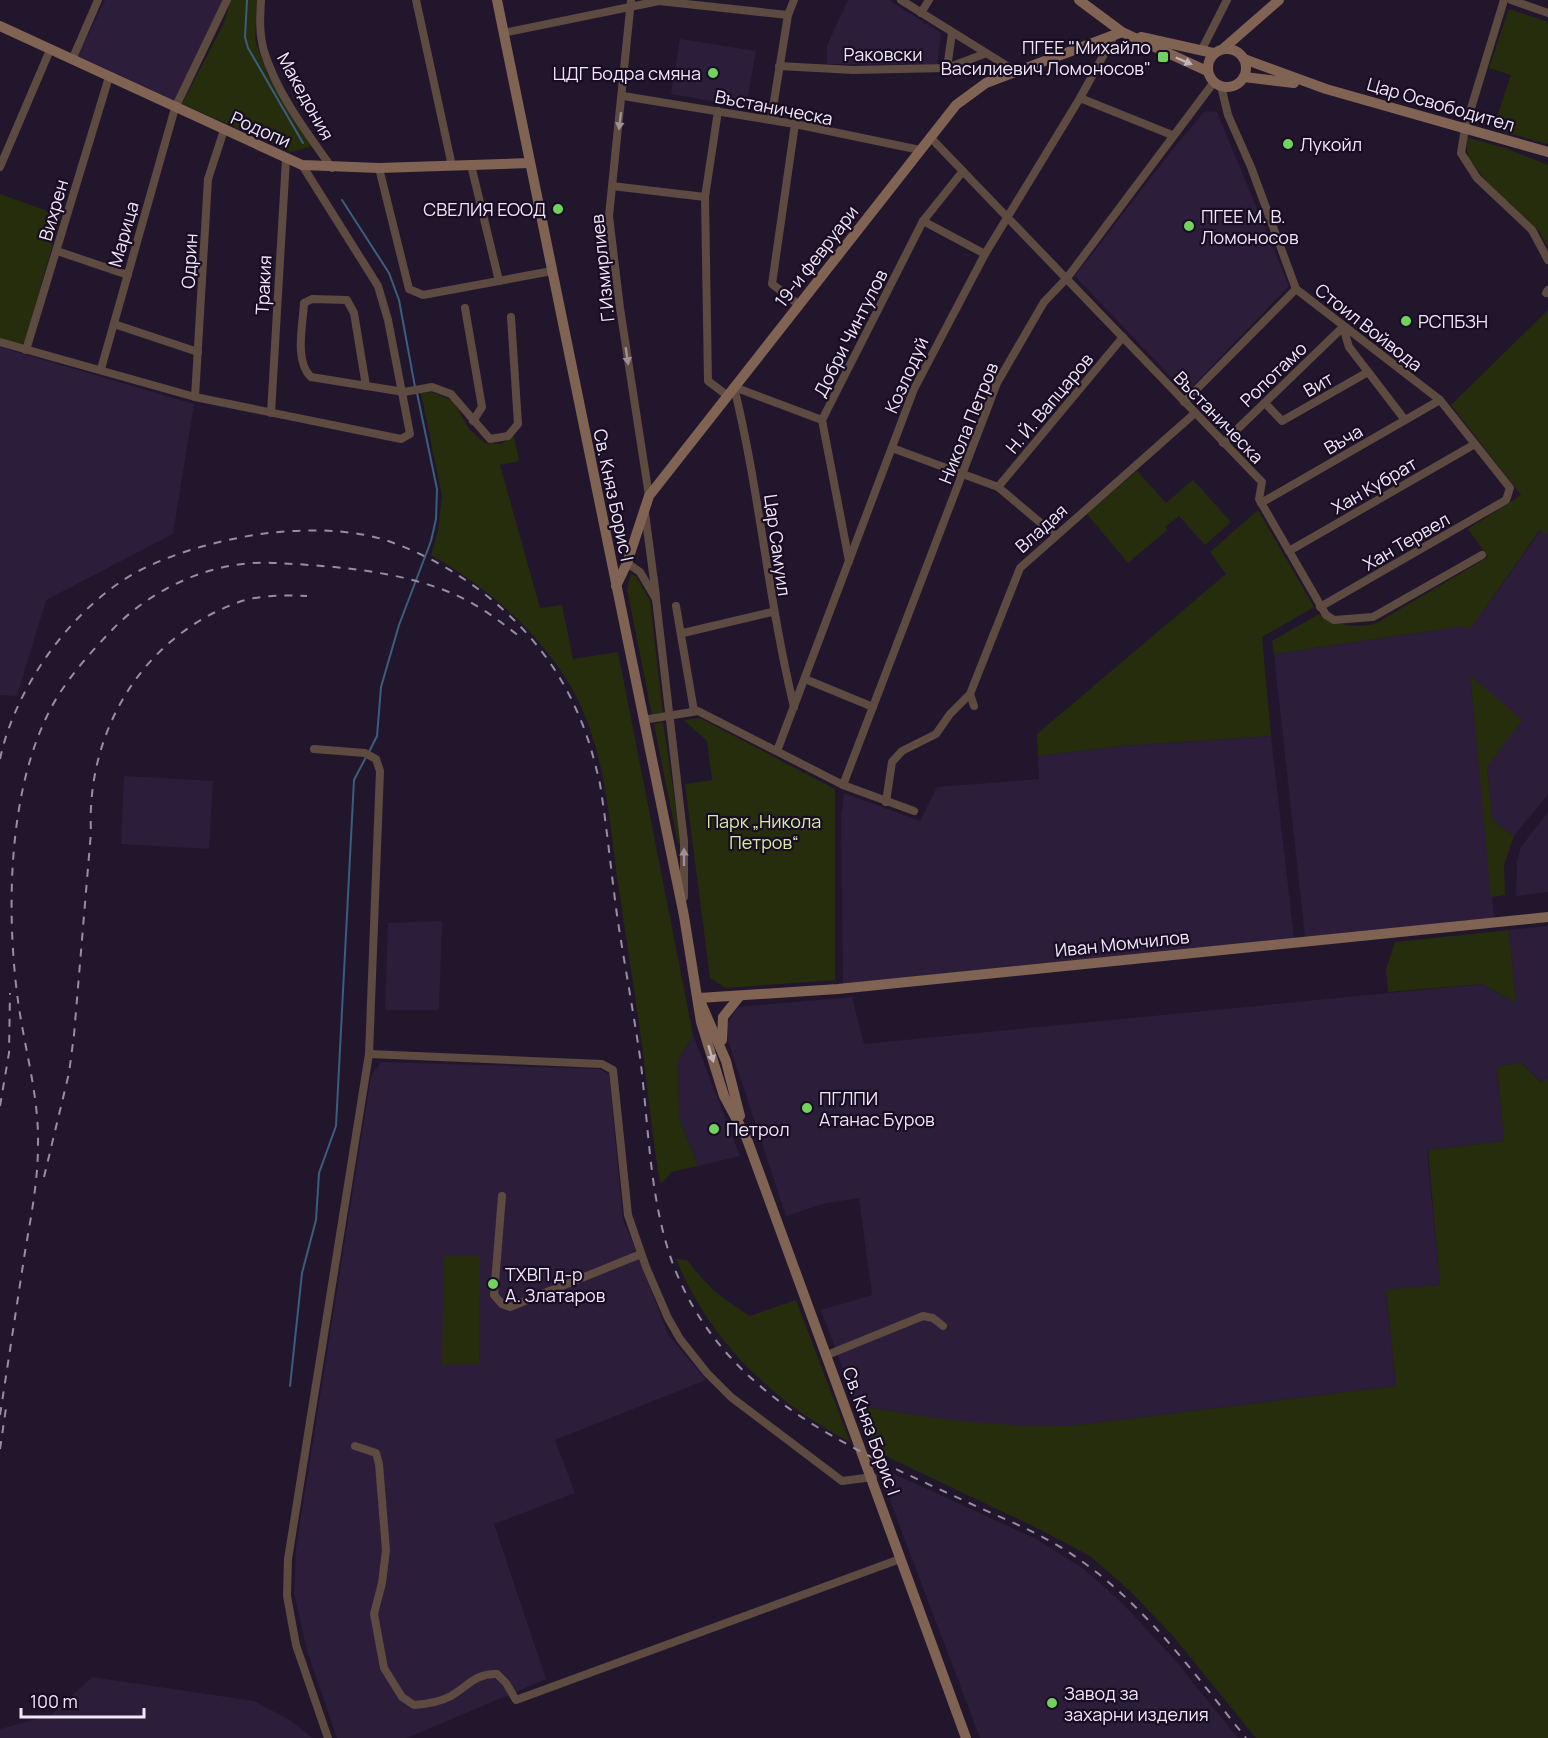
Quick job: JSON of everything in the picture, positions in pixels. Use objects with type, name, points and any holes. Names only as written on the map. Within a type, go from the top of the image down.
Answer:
[{"type":"street","points":[[72,60],[98,0]]},
{"type":"street","name":"Марица","points":[[101,369],[175,108],[227,0]]},
{"type":"street","name":"Македония","points":[[261,0],[261,34],[270,66],[291,105],[332,168]]},
{"type":"street","points":[[416,0],[452,166]]},
{"type":"street","name":"Св. Княз Борис I","points":[[497,0],[684,916],[699,998],[701,1022],[724,1096],[745,1135]]},
{"type":"street","points":[[771,120],[788,15],[795,0]]},
{"type":"street","points":[[901,0],[984,54],[1017,72]]},
{"type":"street","points":[[921,13],[929,0]]},
{"type":"street","points":[[1079,0],[1092,5],[1118,34],[1208,71],[1218,84],[1232,87],[1244,76],[1246,66],[1243,57],[1244,40],[1255,22]]},
{"type":"street","points":[[1201,51],[1227,0]]},
{"type":"street","points":[[1208,71],[1208,62],[1219,51],[1279,0]]},
{"type":"street","points":[[1504,0],[1465,128],[1461,153],[1477,178],[1532,230],[1548,260]]},
{"type":"street","points":[[1511,0],[1548,13]]},
{"type":"street","points":[[503,33],[631,3],[659,1],[788,15]]},
{"type":"street","name":"Г.Измирлиев","points":[[631,3],[609,216],[620,308],[649,496]]},
{"type":"street","name":"Родопи","points":[[0,26],[302,165],[332,168],[379,168],[530,163]]},
{"type":"street","points":[[947,69],[952,33]]},
{"type":"street","points":[[1118,34],[1201,51],[1236,51],[1243,57]]},
{"type":"street","name":"19-и февруари","points":[[616,586],[627,563],[649,496],[930,137],[971,92],[986,83],[1118,34]]},
{"type":"street","name":"Козлодуй","points":[[777,751],[914,389],[985,254],[1118,34]]},
{"type":"street","points":[[0,167],[50,50]]},
{"type":"street","name":"Раковски","points":[[779,66],[853,70],[947,69],[984,54]]},
{"type":"street","name":"Цар Освободител","points":[[1243,57],[1326,89],[1548,152]]},
{"type":"street","name":"Цар Освободител","points":[[1244,76],[1326,89]]},
{"type":"street","name":"Вихрен","points":[[26,350],[109,77]]},
{"type":"street","name":"Никола Петров","points":[[843,785],[997,383],[1044,302],[1067,278],[1172,135],[1218,84]]},
{"type":"street","name":"Стоил Войвода","points":[[1218,84],[1296,289],[1440,400],[1510,488],[1506,500]]},
{"type":"street","name":"Въстаническа","points":[[623,96],[795,124],[920,150]]},
{"type":"street","points":[[1080,99],[1172,135]]},
{"type":"street","points":[[717,111],[705,196],[708,381],[731,392],[822,420]]},
{"type":"street","points":[[795,124],[772,284],[798,304]]},
{"type":"street","name":"Одрин","points":[[195,397],[208,179],[224,130]]},
{"type":"street","name":"Въстаническа","points":[[930,137],[1262,482],[1258,499],[1320,607]]},
{"type":"street","name":"Тракия","points":[[271,413],[286,159]]},
{"type":"street","points":[[0,342],[195,397],[401,439],[410,434],[404,392],[378,286],[302,165]]},
{"type":"street","points":[[471,165],[499,280]]},
{"type":"street","points":[[379,168],[409,289],[423,295],[552,270]]},
{"type":"street","name":"Добри Чинтулов","points":[[849,561],[822,420],[923,221],[963,171]]},
{"type":"street","points":[[612,186],[705,196]]},
{"type":"street","points":[[923,221],[985,254]]},
{"type":"street","points":[[57,251],[128,275]]},
{"type":"street","points":[[1184,402],[1296,289]]},
{"type":"street","points":[[366,386],[354,313],[347,300],[312,299],[304,303],[301,356],[306,372],[311,377],[366,386],[404,392],[432,387],[451,394],[490,439],[508,436],[518,424],[510,317]]},
{"type":"street","points":[[465,308],[482,407],[473,422]]},
{"type":"street","points":[[114,324],[198,352]]},
{"type":"street","points":[[1343,327],[1349,346],[1405,420]]},
{"type":"street","name":"Ропотамо","points":[[1223,442],[1343,327]]},
{"type":"street","name":"Н. Й. Вапцаров","points":[[998,487],[1123,337]]},
{"type":"street","name":"Вит","points":[[1265,403],[1282,422],[1368,372]]},
{"type":"street","name":"Цар Самуил","points":[[731,392],[750,452],[772,612],[794,707]]},
{"type":"street","name":"Въча","points":[[1261,502],[1440,400]]},
{"type":"street","name":"Владая","points":[[970,694],[1020,568],[1195,413]]},
{"type":"street","name":"Хан Кубрат","points":[[1289,552],[1475,444]]},
{"type":"street","points":[[892,448],[998,487],[1055,535]]},
{"type":"street","name":"Хан Тервел","points":[[1320,607],[1506,500]]},
{"type":"street","points":[[645,512],[684,841],[684,916]]},
{"type":"street","points":[[1320,607],[1334,620],[1373,617],[1482,555]]},
{"type":"street","points":[[627,563],[640,572],[656,599]]},
{"type":"street","points":[[676,606],[683,633],[694,711]]},
{"type":"street","points":[[683,633],[772,612]]},
{"type":"street","points":[[805,679],[873,707]]},
{"type":"street","points":[[886,802],[892,762],[902,751],[936,734],[950,714],[970,694],[974,706]]},
{"type":"street","points":[[643,720],[694,711],[843,785],[914,812]]},
{"type":"street","points":[[314,749],[365,753],[376,759],[380,771],[369,1054],[288,1559],[287,1596],[296,1645],[328,1738]]},
{"type":"street","name":"Иван Момчилов","points":[[699,998],[739,997],[1548,917]]},
{"type":"street","points":[[726,1061],[721,1024],[723,1017],[739,997]]},
{"type":"street","name":"Св. Княз Борис I","points":[[699,998],[726,1061],[745,1135],[873,1477],[900,1559],[966,1738]]},
{"type":"street","points":[[369,1054],[602,1064],[613,1070],[628,1215],[641,1254],[668,1318],[680,1339],[707,1373],[731,1397],[843,1481],[873,1477]]},
{"type":"street","points":[[502,1196],[494,1295],[502,1304],[510,1308],[641,1254]]},
{"type":"street","points":[[827,1356],[923,1316],[933,1318],[943,1326]]},
{"type":"street","points":[[355,1446],[376,1453],[379,1464],[386,1550],[382,1583],[374,1614],[384,1668],[402,1697],[414,1705],[449,1697],[475,1677],[487,1673],[496,1674],[506,1683],[516,1700],[900,1559]]},
{"type":"shaded area","points":[[105,0],[224,0],[178,102],[78,56]]},
{"type":"shaded area","points":[[848,0],[889,0],[941,33],[937,65],[827,64],[827,46]]},
{"type":"shaded area","name":"ЦДГ Бодра смяна","points":[[680,39],[756,51],[746,107],[671,94]]},
{"type":"shaded area","name":"ПГЕЕ М. В. Ломоносов","points":[[1205,111],[1217,112],[1289,286],[1186,393],[1075,276]]},
{"type":"shaded area","points":[[0,347],[194,404],[173,534],[46,600],[17,696],[0,695]]},
{"type":"shaded area","points":[[1541,530],[1548,536],[1548,794],[1514,836],[1493,821],[1487,767],[1470,676],[1494,918],[1305,937],[1274,654],[1430,631],[1476,621]]},
{"type":"shaded area","points":[[1271,736],[1294,939],[843,984],[841,819],[844,793],[920,821],[937,787],[1039,779],[1038,756],[1120,746]]},
{"type":"shaded area","points":[[124,776],[213,781],[209,849],[121,844]]},
{"type":"shaded area","points":[[1548,812],[1548,892],[1516,896],[1517,861],[1521,847]]},
{"type":"shaded area","points":[[442,921],[439,1010],[385,1010],[388,923]]},
{"type":"shaded area","points":[[1548,926],[1548,1077],[1543,1083],[1521,1063],[1497,1067],[1504,1141],[1427,1150],[1440,1285],[1386,1291],[1396,1386],[1069,1426],[1017,1427],[963,1423],[857,1406],[821,1310],[872,1295],[859,1198],[822,1204],[786,1216],[728,1041],[726,1025],[738,1007],[852,997],[864,1044],[1482,984],[1516,1003],[1509,930]]},
{"type":"shaded area","points":[[693,1035],[740,1156],[698,1166],[679,1118],[678,1061]]},
{"type":"shaded area","points":[[381,1062],[600,1069],[609,1074],[623,1219],[668,1334],[706,1380],[555,1440],[575,1493],[494,1524],[546,1679],[407,1738],[337,1738],[307,1651],[294,1593],[296,1548],[371,1076]]},
{"type":"shaded area","points":[[877,1466],[1034,1538],[1083,1568],[1123,1604],[1174,1659],[1238,1738],[980,1738]]},
{"type":"shaded area","points":[[92,1677],[254,1701],[290,1720],[312,1738],[0,1738],[0,1729],[51,1715]]},
{"type":"green space","points":[[231,0],[257,0],[255,40],[268,75],[314,146],[291,152],[182,104],[224,23]]},
{"type":"green space","points":[[1509,9],[1548,22],[1548,144],[1493,129],[1511,75],[1489,68]]},
{"type":"green space","points":[[1466,137],[1505,148],[1548,165],[1548,247],[1539,231],[1487,182],[1468,158]]},
{"type":"green space","points":[[0,194],[61,216],[25,341],[21,345],[0,340]]},
{"type":"green space","points":[[1548,310],[1548,536],[1540,530],[1476,621],[1467,630],[1463,626],[1274,654],[1272,641],[1319,614],[1346,625],[1375,624],[1488,557],[1468,529],[1521,495],[1451,405]]},
{"type":"green space","points":[[432,392],[453,401],[469,429],[485,443],[501,444],[514,436],[519,461],[500,465],[540,608],[562,605],[573,659],[618,652],[693,1035],[678,1061],[679,1118],[698,1166],[671,1172],[660,1183],[609,812],[592,735],[571,687],[543,646],[527,628],[492,596],[431,555],[438,531],[442,496],[421,393]]},
{"type":"green space","points":[[1137,471],[1166,503],[1193,480],[1231,522],[1205,545],[1179,516],[1165,527],[1167,530],[1128,563],[1087,514]]},
{"type":"green space","points":[[1258,510],[1314,607],[1262,637],[1271,736],[1120,746],[1038,756],[1037,734],[1226,574],[1210,552]]},
{"type":"green space","points":[[631,574],[636,576],[650,601],[663,714],[652,715],[627,589]]},
{"type":"green space","points":[[1470,675],[1522,720],[1487,767],[1493,821],[1514,836],[1504,865],[1505,895],[1491,897]]},
{"type":"green space","name":"Парк „Никола Петров“","points":[[700,718],[835,789],[835,980],[726,988],[710,978],[685,784],[712,780],[707,741],[684,720]]},
{"type":"green space","points":[[663,722],[681,842],[678,844],[654,724]]},
{"type":"green space","points":[[1509,930],[1516,1003],[1482,984],[1388,992],[1386,969],[1395,942]]},
{"type":"green space","points":[[1521,1063],[1542,1083],[1548,1077],[1548,1738],[1256,1738],[1173,1636],[1128,1589],[1090,1556],[1039,1529],[875,1451],[857,1406],[962,1421],[1069,1426],[1396,1386],[1386,1290],[1440,1285],[1428,1150],[1504,1141],[1497,1067]]},
{"type":"green space","points":[[444,1256],[480,1256],[479,1364],[442,1365]]},
{"type":"green space","points":[[676,1259],[687,1260],[716,1291],[750,1316],[796,1300],[850,1442],[795,1408],[746,1366],[725,1343],[707,1317]]},
{"type":"waterway","points":[[247,0],[245,37],[248,48],[303,143]]},
{"type":"waterway","points":[[342,200],[389,273],[399,300],[415,387]]},
{"type":"waterway","points":[[369,752],[377,736],[381,687],[399,625],[431,541],[436,519],[437,489],[417,393]]},
{"type":"waterway","points":[[290,1386],[302,1273],[316,1220],[319,1173],[336,1126],[354,780],[366,757]]},
{"type":"railway","points":[[0,759],[8,730],[20,701],[36,672],[76,620],[125,579],[164,559],[191,550],[232,539],[275,532],[321,530],[367,535],[412,550],[441,565],[496,603],[520,626],[560,678],[579,716],[593,755],[600,784],[617,915],[640,1057],[659,1216],[674,1267],[697,1314],[727,1354],[762,1388],[801,1417],[888,1465],[1019,1525],[1080,1560],[1149,1620],[1246,1738]]},
{"type":"railway","points":[[0,1415],[37,1174],[38,1145],[34,1093],[15,973],[12,936],[13,859],[17,821],[34,748],[47,716],[60,693],[76,670],[112,630],[146,601],[166,589],[209,571],[253,563],[345,568],[413,580],[465,599],[490,614],[520,637]]},
{"type":"railway","points":[[44,1177],[69,1073],[91,832],[92,795],[98,759],[110,725],[127,693],[148,664],[174,639],[205,618],[239,602],[255,598],[307,596]]},
{"type":"railway","points":[[0,1106],[9,1053],[10,993]]},
{"type":"railway","points":[[0,1449],[6,1408]]},
{"type":"place","name":"ПГЕЕ \"Михайло Василиевич Ломоносов\"","points":[[1163,57]]},
{"type":"place","name":"ЦДГ Бодра смяна","points":[[713,73]]},
{"type":"place","name":"Лукойл","points":[[1288,144]]},
{"type":"place","name":"СВЕЛИЯ ЕООД","points":[[558,209]]},
{"type":"place","name":"ПГЕЕ М. В. Ломоносов","points":[[1189,226]]},
{"type":"place","name":"РСПБЗН","points":[[1406,321]]},
{"type":"place","name":"ПГЛПИ Атанас Буров","points":[[807,1108]]},
{"type":"place","name":"Петрол","points":[[714,1129]]},
{"type":"place","name":"ТХВП д-р А. Златаров","points":[[493,1284]]},
{"type":"place","name":"Завод за захарни изделия","points":[[1052,1703]]}]
